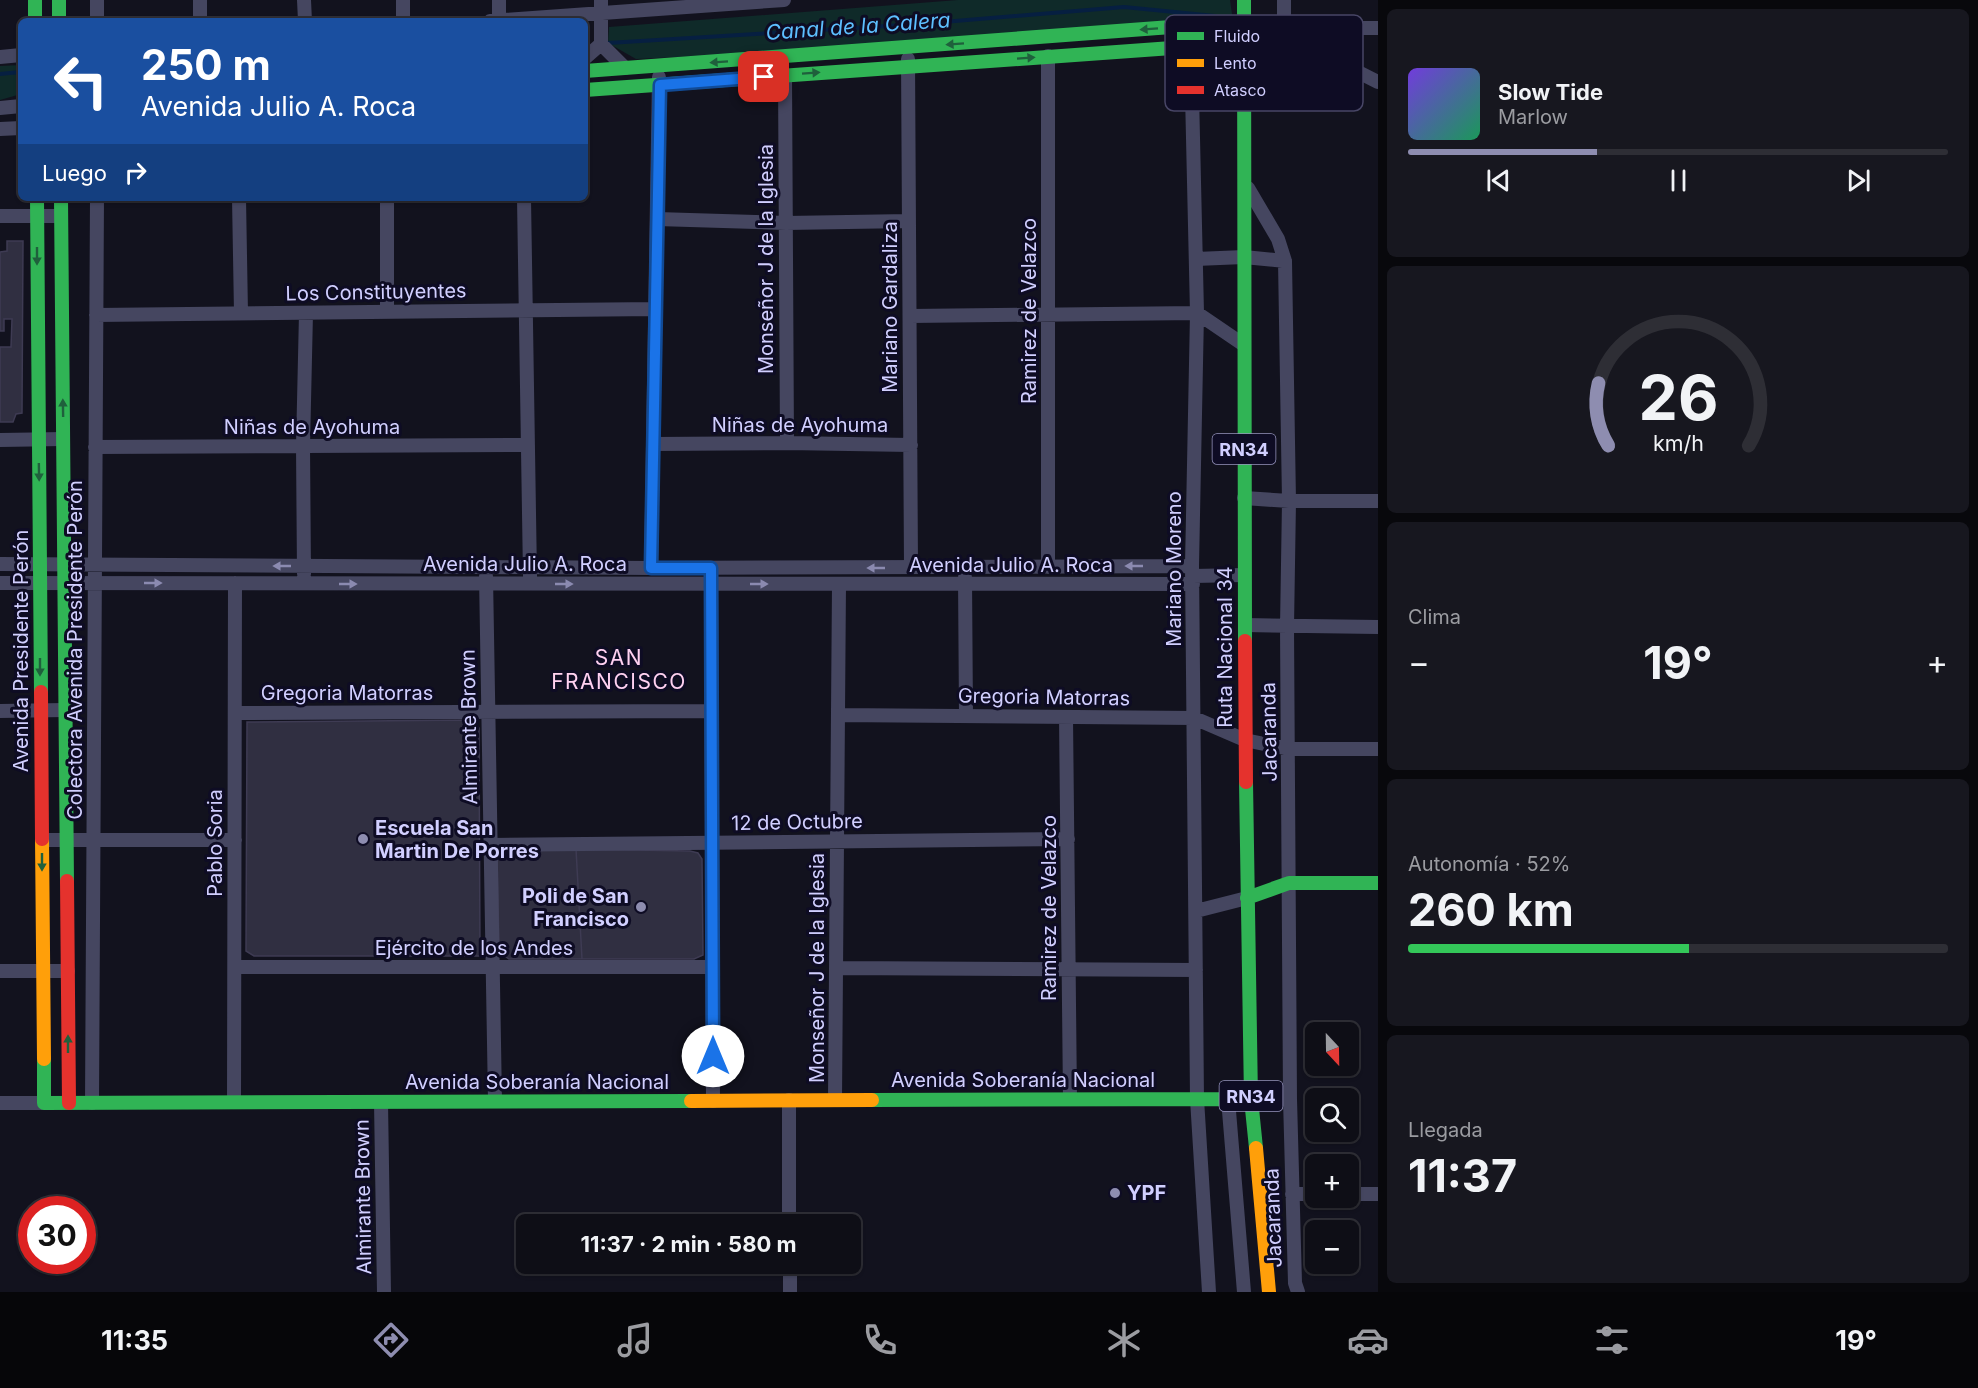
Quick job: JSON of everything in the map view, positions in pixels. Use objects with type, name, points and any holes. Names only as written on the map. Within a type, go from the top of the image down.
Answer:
[{"type":"main road","points":[[35,0],[35,18]]},
{"type":"main road","points":[[59,0],[59,18]]},
{"type":"main road","points":[[588,71],[1165,27]]},
{"type":"main road","points":[[588,90],[1165,48]]},
{"type":"main road","name":"Ruta Nacional 34","points":[[1244,111],[1245,740],[1251,1099],[1269,1292]]},
{"type":"main road","name":"Avenida Presidente Perón","points":[[37,201],[44,1103]]},
{"type":"main road","points":[[61,201],[69,1103]]},
{"type":"main road","points":[[1247,898],[1289,883],[1378,883]]},
{"type":"main road","name":"Avenida Soberanía Nacional","points":[[44,1103],[1251,1099]]},
{"type":"street","points":[[97,0],[97,18]]},
{"type":"street","points":[[200,0],[200,18]]},
{"type":"street","points":[[304,0],[305,18]]},
{"type":"street","points":[[403,0],[403,18]]},
{"type":"street","points":[[499,0],[499,18]]},
{"type":"street","points":[[515,18],[601,7],[784,0]]},
{"type":"street","points":[[601,7],[601,44],[625,68]]},
{"type":"street","points":[[588,55],[601,44]]},
{"type":"street","name":"Mariano Gardaliza","points":[[908,47],[911,567]]},
{"type":"street","points":[[0,57],[18,55]]},
{"type":"street","name":"Ramirez de Velazco","points":[[1048,56],[1048,567]]},
{"type":"street","points":[[651,568],[659,66]]},
{"type":"street","points":[[1363,74],[1378,82]]},
{"type":"street","name":"Monseñor J de la Iglesia","points":[[785,75],[787,442]]},
{"type":"street","points":[[0,108],[18,106]]},
{"type":"street","name":"Mariano Moreno","points":[[1192,111],[1197,313],[1193,575],[1197,1099],[1209,1292]]},
{"type":"street","points":[[0,129],[18,128]]},
{"type":"street","name":"Jacaranda","points":[[1244,181],[1278,238],[1285,261],[1289,501],[1287,627],[1290,1099],[1295,1283],[1298,1292]]},
{"type":"street","name":"Colectora Avenida Presidente Perón","points":[[92,1103],[97,201]]},
{"type":"street","points":[[239,201],[242,313]]},
{"type":"street","points":[[387,201],[387,312]]},
{"type":"street","points":[[524,201],[530,584]]},
{"type":"street","points":[[0,216],[61,216]]},
{"type":"street","points":[[657,219],[786,223],[909,221]]},
{"type":"street","points":[[1196,259],[1244,257],[1285,261]]},
{"type":"street","name":"Los Constituyentes","points":[[96,315],[656,309]]},
{"type":"street","points":[[304,584],[303,446],[306,313]]},
{"type":"street","points":[[910,316],[1197,313],[1244,345]]},
{"type":"street","points":[[0,440],[63,439]]},
{"type":"street","name":"Niñas de Ayohuma","points":[[654,444],[787,442],[911,445]]},
{"type":"street","name":"Niñas de Ayohuma","points":[[95,447],[528,445]]},
{"type":"street","points":[[1244,498],[1289,501],[1378,501]]},
{"type":"street","name":"Avenida Julio A. Roca","points":[[0,564],[530,568],[1048,567],[1193,575]]},
{"type":"street","name":"Almirante Brown","points":[[486,567],[495,1101]]},
{"type":"street","points":[[965,567],[966,716]]},
{"type":"street","points":[[711,568],[713,1101]]},
{"type":"street","points":[[1193,575],[1244,575]]},
{"type":"street","name":"Avenida Julio A. Roca","points":[[0,583],[965,584],[1193,575]]},
{"type":"street","name":"Pablo Soria","points":[[234,1102],[235,583]]},
{"type":"street","name":"Monseñor J de la Iglesia","points":[[835,1100],[839,584]]},
{"type":"street","points":[[1245,625],[1378,627]]},
{"type":"street","points":[[0,711],[65,710]]},
{"type":"street","name":"Gregoria Matorras","points":[[235,713],[712,711]]},
{"type":"street","name":"Gregoria Matorras","points":[[838,715],[1194,718],[1245,740],[1289,749],[1378,749]]},
{"type":"street","name":"Ramirez de Velazco","points":[[1066,717],[1070,1100]]},
{"type":"street","name":"12 de Octubre","points":[[491,845],[1068,838]]},
{"type":"street","points":[[42,840],[235,840]]},
{"type":"street","points":[[1196,912],[1247,898]]},
{"type":"street","name":"Ejército de los Andes","points":[[235,967],[713,968]]},
{"type":"street","points":[[836,968],[1196,970]]},
{"type":"street","points":[[0,971],[68,971]]},
{"type":"street","points":[[1228,1099],[1244,1292]]},
{"type":"street","name":"Avenida Soberanía Nacional","points":[[1251,1099],[1290,1099]]},
{"type":"street","points":[[789,1100],[789,1214]]},
{"type":"street","name":"Almirante Brown","points":[[381,1102],[384,1292]]},
{"type":"street","name":"Avenida Soberanía Nacional","points":[[0,1104],[44,1103]]},
{"type":"street","points":[[1292,1194],[1305,1194]]},
{"type":"street","points":[[1359,1194],[1378,1194]]},
{"type":"street","points":[[790,1274],[790,1292]]},
{"type":"green space","points":[[958,0],[1230,0],[1232,14],[1165,15],[1165,35],[636,59],[608,43],[609,27]]},
{"type":"green space","points":[[18,65],[18,95],[0,100],[0,66]]},
{"type":"building","points":[[7,241],[23,241],[22,413],[16,414],[13,422],[0,422],[0,347],[11,347],[12,319],[4,319],[4,331],[0,331],[0,252],[7,251]]},
{"type":"building","name":"Escuela San Martin De Porres","points":[[472,720],[479,728],[480,956],[254,956],[246,951],[247,722]]},
{"type":"building","name":"Poli de San Francisco","points":[[576,849],[698,853],[702,859],[703,955],[694,959],[582,959]]},
{"type":"building","points":[[576,849],[582,959],[509,959],[502,954],[499,947],[497,856],[502,852]]},
{"type":"waterway","name":"Canal de la Calera","points":[[608,43],[919,24],[1124,7],[1205,15]]},
{"type":"waterway","name":"Canal de la Calera","points":[[0,74],[18,72]]},
{"type":"traffic: fast","points":[[35,0],[35,18]]},
{"type":"traffic: fast","points":[[59,0],[59,18]]},
{"type":"traffic: fast","points":[[1244,0],[1244,15]]},
{"type":"traffic: fast","points":[[588,71],[1165,27]]},
{"type":"traffic: fast","points":[[588,90],[1165,49]]},
{"type":"traffic: fast","points":[[1244,111],[1245,641]]},
{"type":"traffic: fast","points":[[37,201],[41,692]]},
{"type":"traffic: fast","points":[[61,201],[67,881]]},
{"type":"traffic: fast","points":[[1246,782],[1251,1099],[1256,1148]]},
{"type":"traffic: fast","points":[[1247,898],[1289,883],[1378,883]]},
{"type":"traffic: fast","points":[[44,1059],[44,1103],[691,1101]]},
{"type":"traffic: fast","points":[[872,1100],[1251,1099]]},
{"type":"traffic: slow","points":[[42,839],[44,1059]]},
{"type":"traffic: slow","points":[[691,1101],[872,1100]]},
{"type":"traffic: slow","points":[[1256,1148],[1269,1292]]},
{"type":"traffic: jam","points":[[1245,641],[1246,782]]},
{"type":"traffic: jam","points":[[41,692],[42,839]]},
{"type":"traffic: jam","points":[[67,881],[69,1103]]},
{"type":"place","name":"Escuela San Martin De Porres","points":[[363,839]]},
{"type":"place","name":"Poli de San Francisco","points":[[641,907]]},
{"type":"place","name":"YPF","points":[[1115,1193]]},
{"type":"district","name":"SAN FRANCISCO","points":[[619,669]]},
{"type":"route","points":[[713,1056],[711,568],[651,568],[660,85],[764,77]]}]
